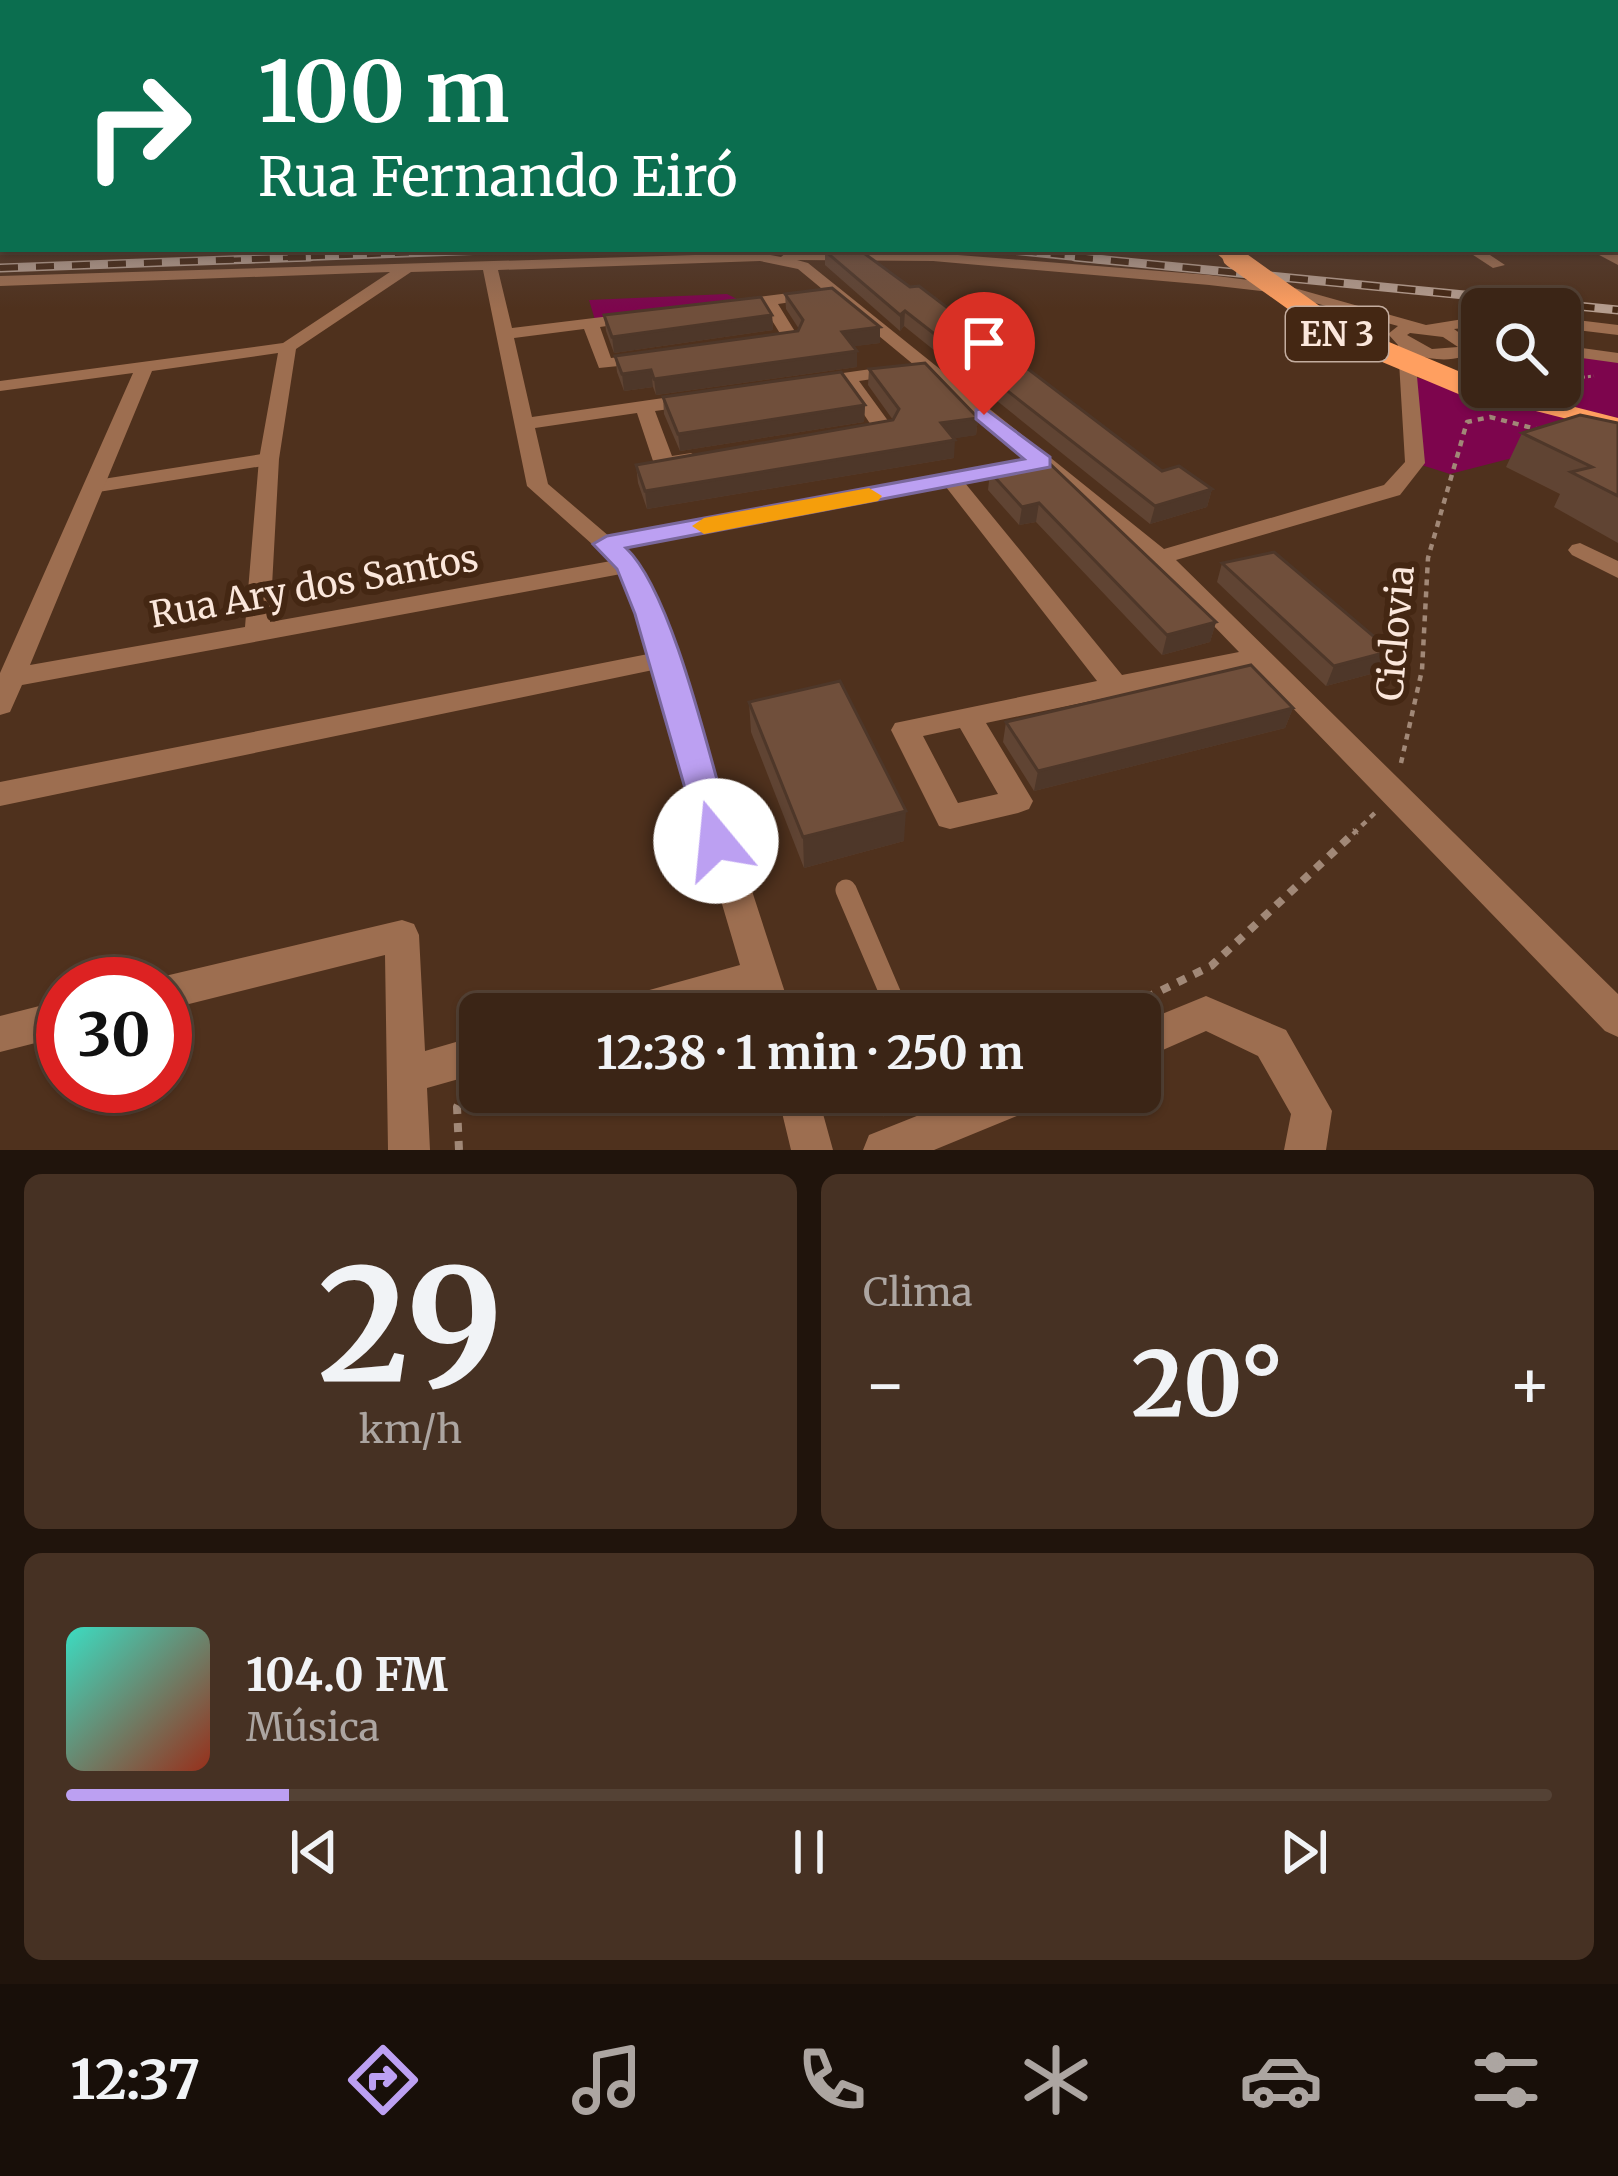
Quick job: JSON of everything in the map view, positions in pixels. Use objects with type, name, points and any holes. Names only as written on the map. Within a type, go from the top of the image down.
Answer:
[{"type":"main road","name":"EN 3","points":[[1227,252],[1320,326],[1386,358],[1469,387],[1618,425]]},
{"type":"street","points":[[1476,252],[1498,265]]},
{"type":"street","points":[[760,257],[803,266],[1160,557],[1618,1019]]},
{"type":"street","points":[[0,281],[760,257],[933,257],[1280,289],[1436,327],[1461,339]]},
{"type":"street","points":[[0,386],[288,347],[408,267]]},
{"type":"street","points":[[490,268],[538,486],[618,555],[660,660],[765,993]]},
{"type":"street","points":[[709,308],[834,292]]},
{"type":"street","points":[[745,345],[791,338],[768,301]]},
{"type":"street","points":[[1346,307],[1436,327]]},
{"type":"street","points":[[1346,307],[1402,342],[1461,348]]},
{"type":"street","points":[[506,334],[661,314]]},
{"type":"street","points":[[590,323],[605,364],[675,354]]},
{"type":"street","points":[[1160,557],[1392,490],[1415,463],[1411,376],[1400,330],[1461,324]]},
{"type":"street","points":[[1581,326],[1618,330]]},
{"type":"street","points":[[1581,341],[1618,344]]},
{"type":"street","points":[[257,633],[269,459],[288,347]]},
{"type":"street","points":[[1581,353],[1618,358]]},
{"type":"street","points":[[1411,376],[1461,354]]},
{"type":"street","points":[[803,384],[925,367]]},
{"type":"street","points":[[0,705],[144,368]]},
{"type":"street","points":[[840,436],[884,428],[848,378]]},
{"type":"street","points":[[523,424],[712,397]]},
{"type":"street","points":[[644,407],[664,464],[708,457]]},
{"type":"street","name":"Rua Ary dos Santos","points":[[11,678],[257,633],[1042,462]]},
{"type":"street","points":[[952,480],[1115,686]]},
{"type":"street","points":[[1580,550],[1618,571]]},
{"type":"street","points":[[968,717],[1259,657]]},
{"type":"street","points":[[0,794],[660,660]]},
{"type":"street","points":[[192,986],[402,935],[410,1150]]},
{"type":"street","points":[[698,993],[758,976]]},
{"type":"street","points":[[1161,1033],[1206,1013],[1272,1043],[1312,1111],[1305,1150]]},
{"type":"street","points":[[0,1034],[36,1025]]},
{"type":"street","points":[[406,1075],[459,1071]]},
{"type":"street","points":[[884,1150],[930,1113]]},
{"type":"lane","points":[[92,488],[269,459]]},
{"type":"lane","points":[[846,890],[890,993]]},
{"type":"path","points":[[1586,402],[1567,389],[1565,379],[1600,376]]},
{"type":"path","name":"Ciclovia","points":[[1156,993],[1211,966],[1378,809],[1413,724],[1422,670],[1428,558],[1467,422],[1490,418],[1553,433]]},
{"type":"path","points":[[459,1100],[459,1150]]},
{"type":"shaded area","points":[[727,294],[739,300],[595,320],[589,300]]},
{"type":"shaded area","points":[[1581,356],[1618,361],[1618,418],[1576,408],[1581,408]]},
{"type":"shaded area","points":[[1411,376],[1461,389],[1461,408],[1531,408],[1618,431],[1450,474],[1415,463]]},
{"type":"building","points":[[826,252],[862,252],[910,287],[919,286],[1162,471],[1179,466],[1212,489],[1155,506],[905,311],[900,315]]},
{"type":"building","points":[[832,288],[880,327],[842,332],[857,351],[654,379],[651,370],[622,374],[615,356],[798,331],[803,320],[785,294]]},
{"type":"building","points":[[761,297],[772,315],[612,337],[604,315]]},
{"type":"building","points":[[925,363],[978,418],[941,423],[955,440],[645,491],[636,465],[893,420],[899,409],[869,369]]},
{"type":"building","points":[[841,372],[865,405],[678,434],[663,397]]},
{"type":"building","points":[[1580,415],[1618,423],[1618,496],[1571,472],[1592,467],[1522,433]]},
{"type":"building","points":[[1047,461],[1216,622],[1167,635],[1039,503],[1022,507],[990,472]]},
{"type":"building","points":[[1274,552],[1391,651],[1334,666],[1222,563]]},
{"type":"building","points":[[1251,665],[1293,708],[1038,771],[1006,722]]},
{"type":"building","points":[[840,681],[906,811],[803,837],[749,702]]},
{"type":"railway","points":[[279,258],[446,252]]},
{"type":"railway","points":[[1025,252],[1106,260]]},
{"type":"railway","points":[[279,258],[310,257]]},
{"type":"railway","points":[[1075,257],[1618,310]]},
{"type":"railway","points":[[0,268],[279,258]]},
{"type":"railway","points":[[227,260],[279,258]]},
{"type":"slow traffic","points":[[704,526],[869,496]]},
{"type":"route","points":[[716,841],[649,614],[629,566],[607,544],[1042,462],[984,415]]}]
